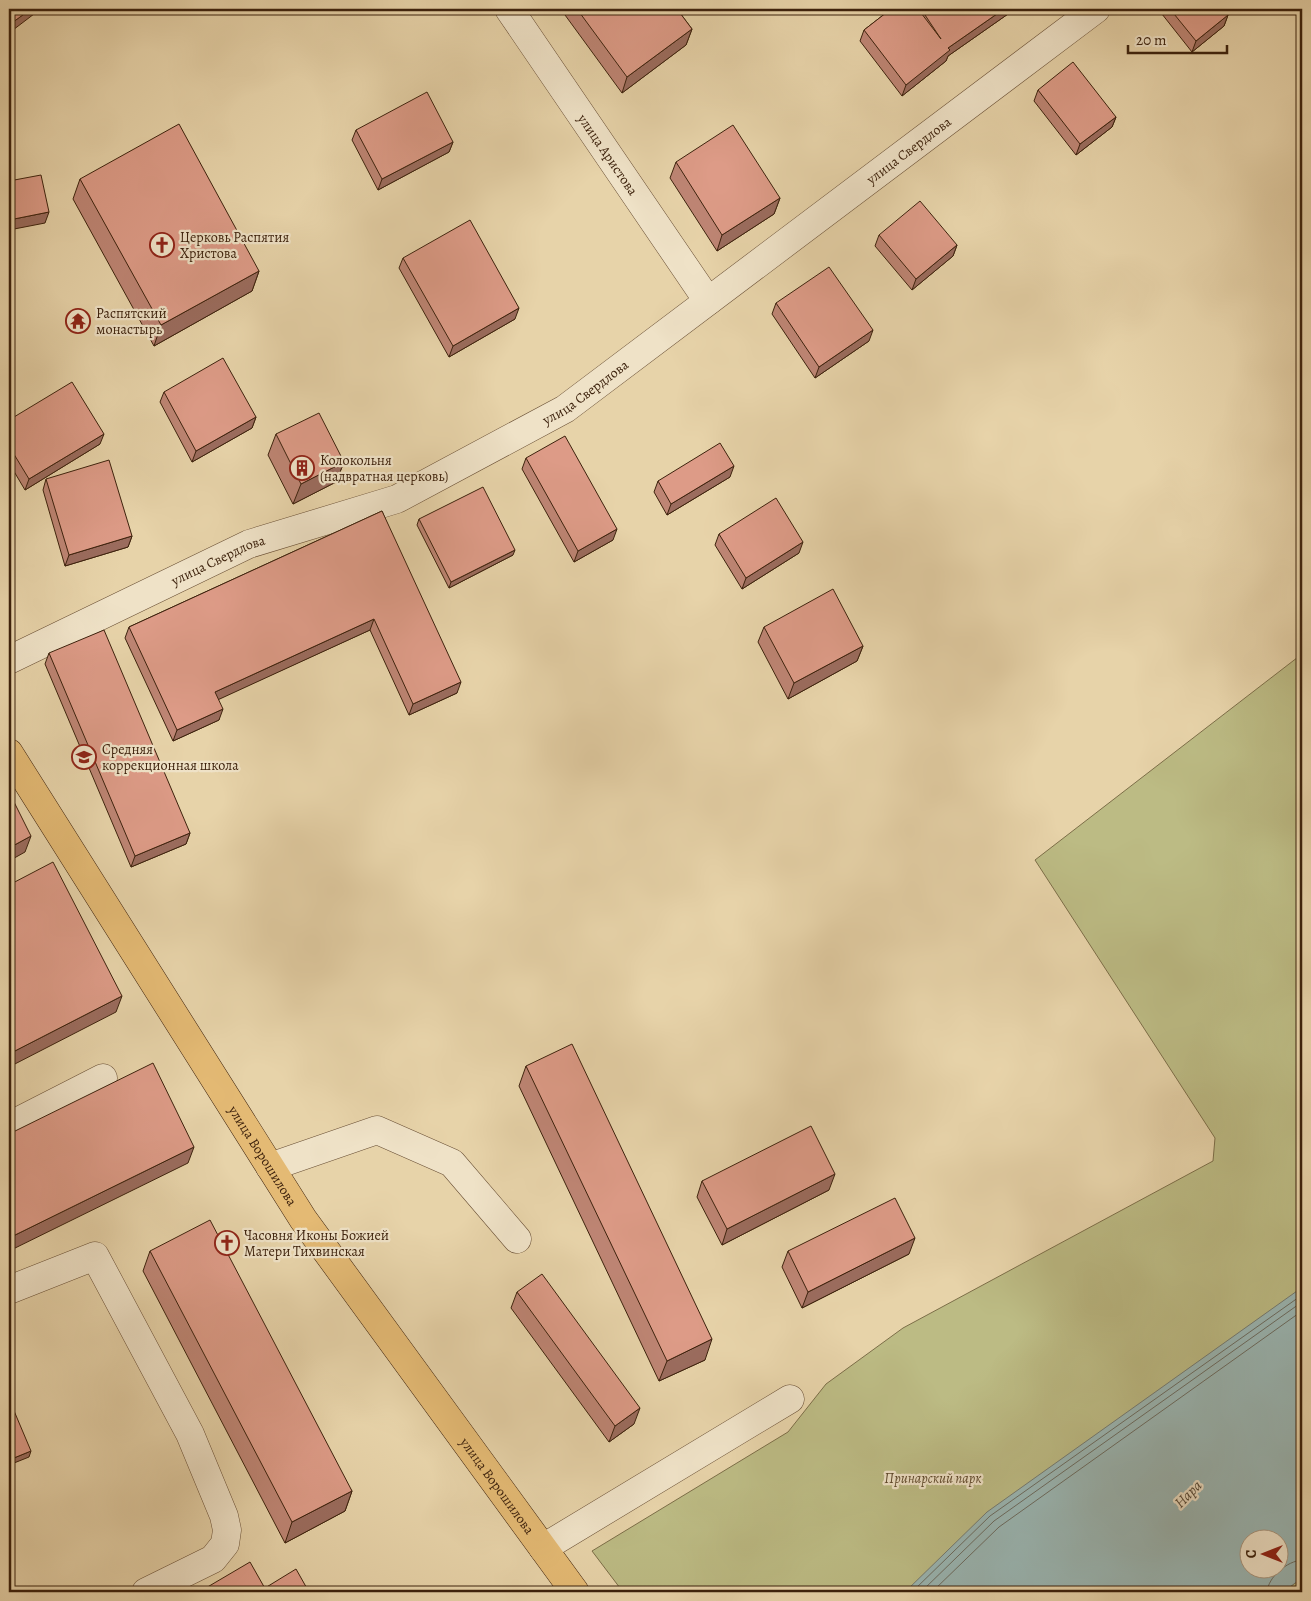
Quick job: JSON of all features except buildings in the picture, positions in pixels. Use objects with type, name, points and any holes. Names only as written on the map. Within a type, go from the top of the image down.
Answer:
[{"type":"main road","name":"улица Ворошилова","points":[[9,753],[303,1218],[576,1592]]},
{"type":"street","name":"улица Аристова","points":[[509,9],[708,302]]},
{"type":"street","name":"улица Свердлова","points":[[9,660],[249,544],[397,499],[565,409],[1096,9]]},
{"type":"street","points":[[9,1126],[103,1078]]},
{"type":"street","points":[[270,1167],[377,1130],[452,1163],[517,1239]]},
{"type":"street","points":[[9,1290],[95,1256],[190,1434],[224,1516],[227,1530],[225,1544],[213,1559],[146,1592]]},
{"type":"street","points":[[543,1548],[790,1399]]},
{"type":"green space","name":"Принарский парк","points":[[1302,654],[1302,1290],[1297,1291],[981,1592],[623,1592],[592,1551],[788,1432],[826,1384],[903,1328],[1213,1161],[1215,1138],[1035,860]]},
{"type":"green space","points":[[1302,1578],[1302,1592],[1283,1592]]},
{"type":"water","name":"Нара","points":[[1302,1290],[1302,1578],[1283,1592],[905,1592],[987,1512],[1297,1291]]},
{"type":"place","name":"Церковь Распятия Христова","points":[[162,245]]},
{"type":"place","name":"Распятский монастырь","points":[[78,321]]},
{"type":"place","name":"Колокольня (надвратная церковь)","points":[[302,468]]},
{"type":"place","name":"Средняя коррекционная школа","points":[[84,757]]},
{"type":"place","name":"Часовня Иконы Божией Матери Тихвинская","points":[[227,1243]]}]
